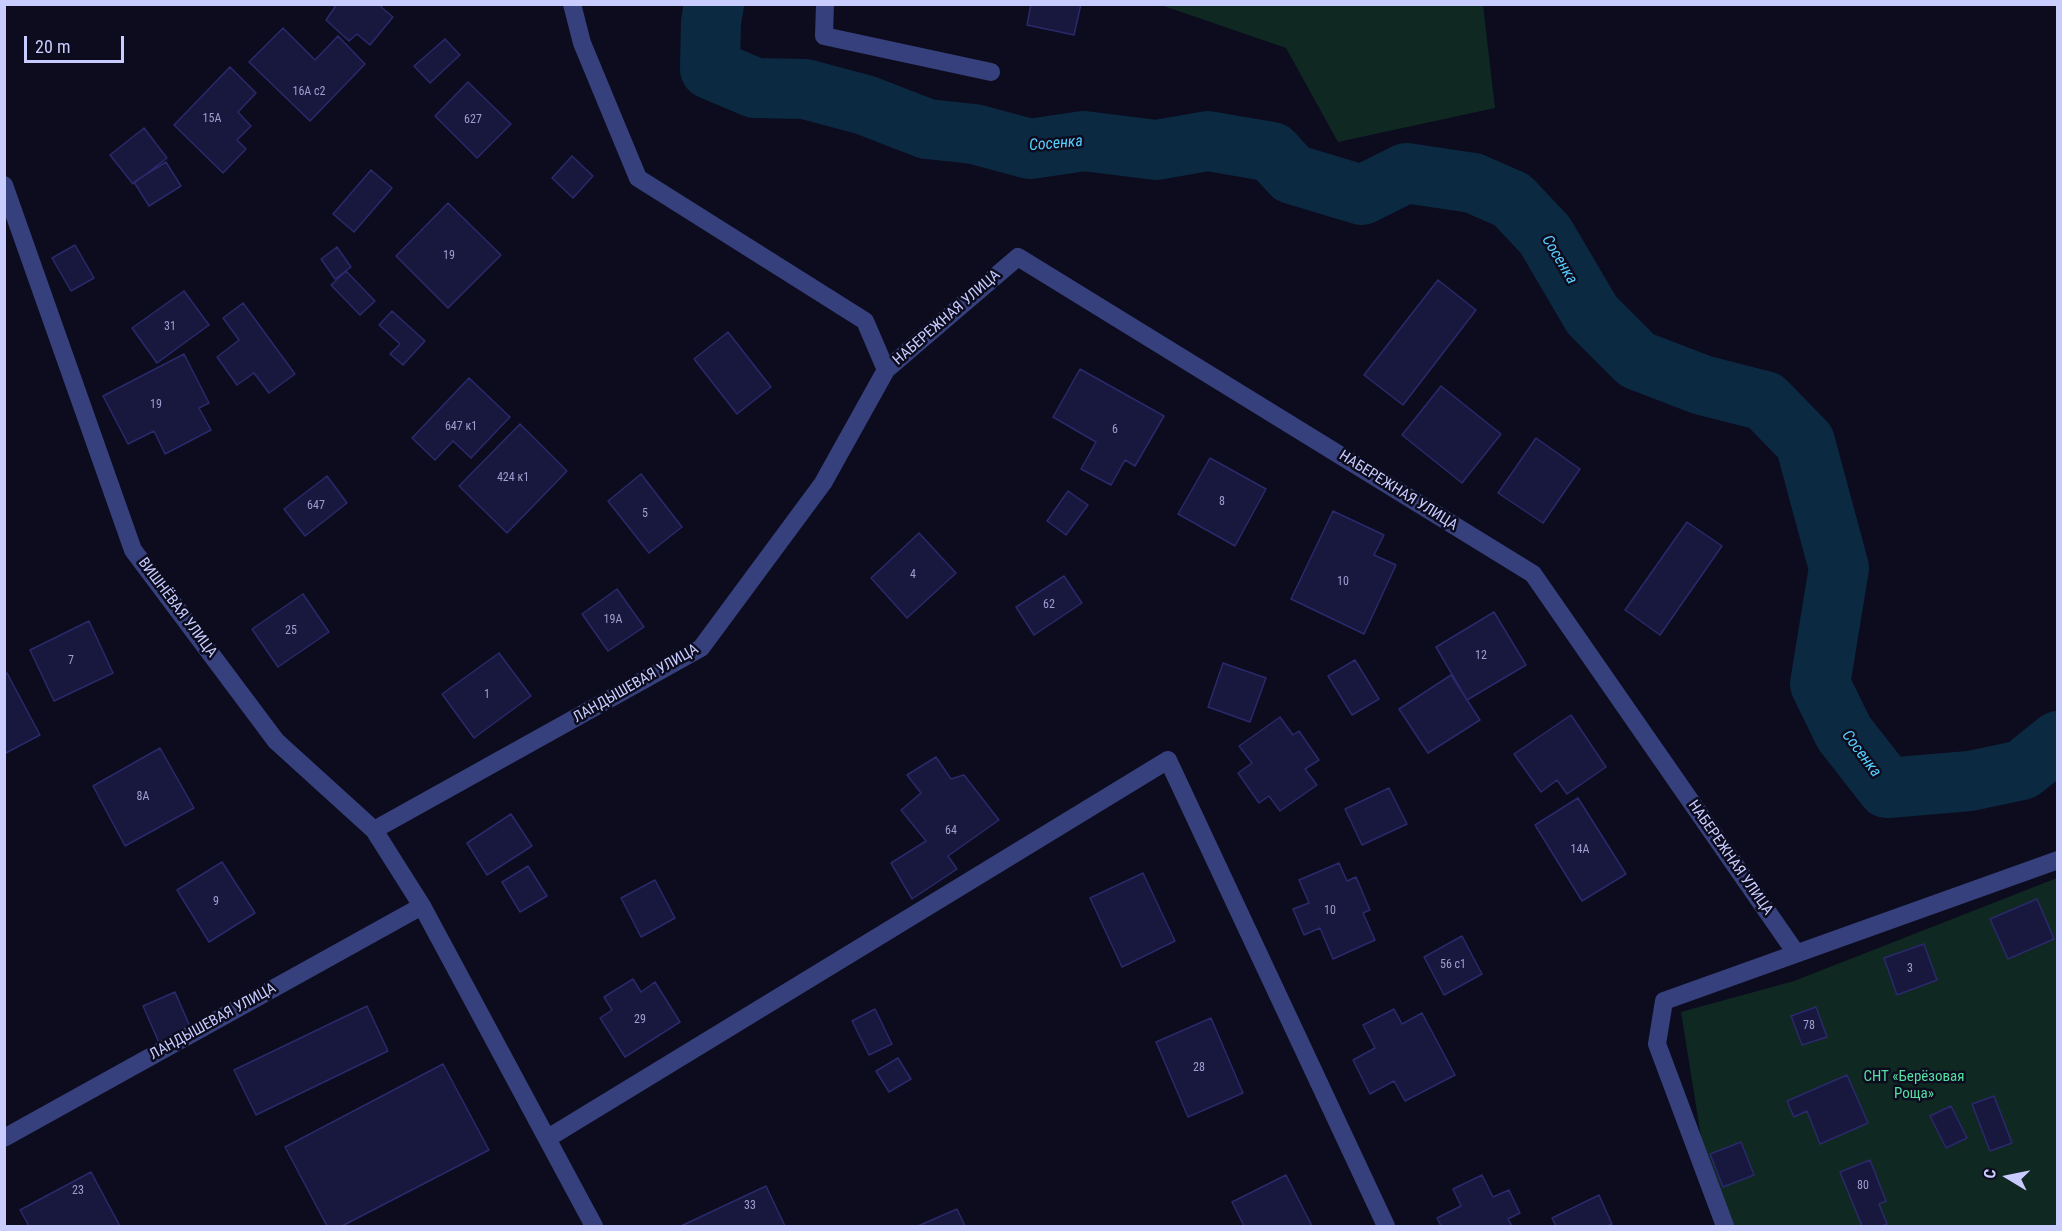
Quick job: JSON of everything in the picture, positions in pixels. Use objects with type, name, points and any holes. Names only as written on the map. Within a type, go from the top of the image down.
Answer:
[{"type":"street","points":[[572,4],[582,44],[638,178],[865,321],[886,370]]},
{"type":"street","points":[[825,4],[824,36],[991,72]]},
{"type":"street","name":"ВИШНЁВАЯ УЛИЦА","points":[[4,185],[133,550],[276,741],[374,830],[422,906],[548,1138]]},
{"type":"street","name":"НАБЕРЕЖНАЯ УЛИЦА","points":[[886,370],[1018,257],[1533,574],[1796,953]]},
{"type":"street","name":"ЛАНДЫШЕВАЯ УЛИЦА","points":[[374,830],[701,648],[823,483],[886,370]]},
{"type":"street","points":[[594,1227],[548,1138],[1168,759],[1386,1227]]},
{"type":"street","points":[[1725,1227],[1657,1044],[1664,1001],[2058,860]]},
{"type":"street","name":"ЛАНДЫШЕВАЯ УЛИЦА","points":[[4,1138],[422,906]]},
{"type":"green space","points":[[1161,5],[1483,5],[1495,108],[1338,142],[1286,48]]},
{"type":"green space","name":"СНТ «Берёзовая Роща»","points":[[2057,878],[2057,1226],[1733,1226],[1702,1143],[1681,1012],[1794,981]]},
{"type":"building","points":[[333,4],[383,4],[381,7],[393,17],[370,45],[357,34],[349,41],[326,20],[335,7]]},
{"type":"building","points":[[1031,4],[1081,4],[1074,35],[1027,25]]},
{"type":"building","points":[[283,28],[315,60],[338,36],[365,64],[310,121],[249,62]]},
{"type":"building","points":[[445,39],[460,55],[430,83],[414,66]]},
{"type":"building","points":[[230,67],[256,93],[238,112],[251,126],[237,140],[246,149],[223,173],[174,125]]},
{"type":"building","points":[[468,82],[511,124],[477,158],[435,116]]},
{"type":"building","points":[[144,128],[167,158],[133,184],[110,155]]},
{"type":"building","points":[[572,156],[593,176],[573,198],[552,178]]},
{"type":"building","points":[[166,162],[181,186],[149,206],[134,182]]},
{"type":"building","points":[[371,170],[392,188],[354,232],[333,214]]},
{"type":"building","points":[[448,203],[501,255],[448,308],[396,256]]},
{"type":"building","points":[[75,245],[94,278],[71,291],[52,258]]},
{"type":"building","points":[[337,247],[351,267],[335,279],[321,259]]},
{"type":"building","points":[[346,271],[375,301],[360,315],[331,285]]},
{"type":"building","points":[[1438,280],[1476,310],[1403,405],[1364,375]]},
{"type":"building","points":[[184,291],[209,325],[157,363],[132,328]]},
{"type":"building","points":[[243,303],[295,374],[269,393],[254,373],[237,385],[217,357],[239,340],[223,318]]},
{"type":"building","points":[[392,311],[425,341],[403,365],[390,354],[400,344],[379,325]]},
{"type":"building","points":[[728,332],[771,387],[737,414],[694,359]]},
{"type":"building","points":[[184,354],[209,403],[199,408],[211,430],[165,454],[154,431],[128,444],[103,396]]},
{"type":"building","points":[[1080,369],[1164,416],[1135,466],[1125,460],[1111,485],[1081,469],[1096,442],[1053,417]]},
{"type":"building","points":[[469,378],[510,417],[471,458],[453,441],[435,460],[412,438]]},
{"type":"building","points":[[1441,386],[1501,434],[1462,483],[1402,435]]},
{"type":"building","points":[[520,424],[567,471],[507,533],[459,486]]},
{"type":"building","points":[[1536,438],[1580,469],[1543,523],[1498,493]]},
{"type":"building","points":[[1210,458],[1266,489],[1235,546],[1178,514]]},
{"type":"building","points":[[641,474],[682,527],[649,553],[608,501]]},
{"type":"building","points":[[327,476],[347,503],[305,536],[284,509]]},
{"type":"building","points":[[1068,491],[1088,505],[1066,535],[1047,521]]},
{"type":"building","points":[[1333,511],[1384,535],[1374,555],[1396,565],[1364,634],[1291,599]]},
{"type":"building","points":[[1687,522],[1722,546],[1660,635],[1625,610]]},
{"type":"building","points":[[919,533],[956,573],[907,618],[871,578]]},
{"type":"building","points":[[1064,576],[1082,603],[1034,635],[1016,607]]},
{"type":"building","points":[[617,589],[644,627],[608,651],[582,614]]},
{"type":"building","points":[[303,594],[329,632],[278,667],[252,629]]},
{"type":"building","points":[[1494,612],[1526,665],[1467,700],[1436,647]]},
{"type":"building","points":[[89,621],[113,673],[54,701],[30,650]]},
{"type":"building","points":[[499,653],[531,696],[474,738],[442,694]]},
{"type":"building","points":[[1355,660],[1379,699],[1352,715],[1328,676]]},
{"type":"building","points":[[1223,663],[1266,678],[1250,722],[1208,707]]},
{"type":"building","points":[[7,673],[40,735],[4,754],[4,674]]},
{"type":"building","points":[[1451,675],[1480,720],[1428,753],[1399,709]]},
{"type":"building","points":[[1571,715],[1606,767],[1567,794],[1557,780],[1541,792],[1514,754]]},
{"type":"building","points":[[1280,717],[1293,735],[1299,731],[1319,760],[1305,769],[1317,785],[1280,811],[1269,796],[1259,803],[1238,773],[1252,763],[1239,746]]},
{"type":"building","points":[[160,748],[194,808],[125,846],[93,786]]},
{"type":"building","points":[[936,757],[951,779],[964,775],[999,820],[948,856],[957,869],[912,899],[891,863],[926,841],[901,810],[921,793],[907,775]]},
{"type":"building","points":[[1389,788],[1407,824],[1362,845],[1345,809]]},
{"type":"building","points":[[1578,798],[1626,874],[1582,901],[1535,825]]},
{"type":"building","points":[[511,814],[532,846],[487,875],[467,843]]},
{"type":"building","points":[[222,862],[255,913],[209,942],[177,890]]},
{"type":"building","points":[[1339,863],[1347,881],[1356,877],[1370,910],[1363,913],[1375,940],[1333,959],[1320,928],[1304,935],[1293,909],[1309,903],[1299,880]]},
{"type":"building","points":[[528,866],[547,896],[520,912],[502,882]]},
{"type":"building","points":[[1143,873],[1175,941],[1122,967],[1090,898]]},
{"type":"building","points":[[655,880],[675,918],[641,937],[621,898]]},
{"type":"building","points":[[2037,899],[2054,939],[2008,959],[1990,919]]},
{"type":"building","points":[[1462,936],[1482,974],[1444,995],[1424,957]]},
{"type":"building","points":[[1924,944],[1937,980],[1897,995],[1884,958]]},
{"type":"building","points":[[633,979],[641,992],[655,982],[680,1022],[625,1057],[600,1018],[612,1010],[604,997]]},
{"type":"building","points":[[175,992],[192,1031],[160,1045],[143,1006]]},
{"type":"building","points":[[367,1006],[388,1051],[256,1115],[234,1070]]},
{"type":"building","points":[[1816,1007],[1827,1037],[1802,1045],[1791,1016]]},
{"type":"building","points":[[875,1009],[892,1044],[869,1055],[852,1021]]},
{"type":"building","points":[[1394,1009],[1402,1024],[1422,1013],[1455,1075],[1405,1101],[1394,1081],[1370,1094],[1353,1060],[1375,1048],[1363,1025]]},
{"type":"building","points":[[1211,1018],[1243,1093],[1188,1117],[1156,1042]]},
{"type":"building","points":[[898,1058],[911,1079],[889,1092],[876,1071]]},
{"type":"building","points":[[443,1064],[489,1150],[342,1226],[327,1226],[285,1147]]},
{"type":"building","points":[[1847,1075],[1868,1123],[1820,1144],[1807,1111],[1794,1117],[1787,1101]]},
{"type":"building","points":[[1994,1096],[2012,1143],[1990,1151],[1972,1104]]},
{"type":"building","points":[[1951,1106],[1967,1138],[1946,1148],[1930,1116]]},
{"type":"building","points":[[1741,1142],[1754,1175],[1723,1187],[1710,1154]]},
{"type":"building","points":[[1870,1160],[1886,1201],[1879,1204],[1887,1224],[1882,1226],[1862,1226],[1840,1172]]},
{"type":"building","points":[[91,1172],[120,1226],[29,1226],[20,1210]]},
{"type":"building","points":[[1286,1175],[1312,1226],[1244,1226],[1232,1202]]},
{"type":"building","points":[[1482,1175],[1493,1197],[1509,1190],[1520,1213],[1508,1219],[1512,1226],[1441,1226],[1437,1218],[1461,1206],[1453,1189]]},
{"type":"building","points":[[766,1186],[785,1226],[681,1226]]},
{"type":"building","points":[[1599,1195],[1612,1224],[1607,1226],[1556,1226],[1552,1218]]},
{"type":"building","points":[[957,1209],[965,1226],[918,1226]]},
{"type":"waterway","name":"Сосенка","points":[[714,4],[711,22],[710,69],[755,88],[805,89],[865,105],[927,129],[974,134],[1030,149],[1084,141],[1156,150],[1208,141],[1272,152],[1292,174],[1362,195],[1406,173],[1473,183],[1512,200],[1545,235],[1592,315],[1637,360],[1702,385],[1765,401],[1805,442],[1839,568],[1820,684],[1844,733],[1887,788],[1970,781],[2022,770],[2058,741]]}]
